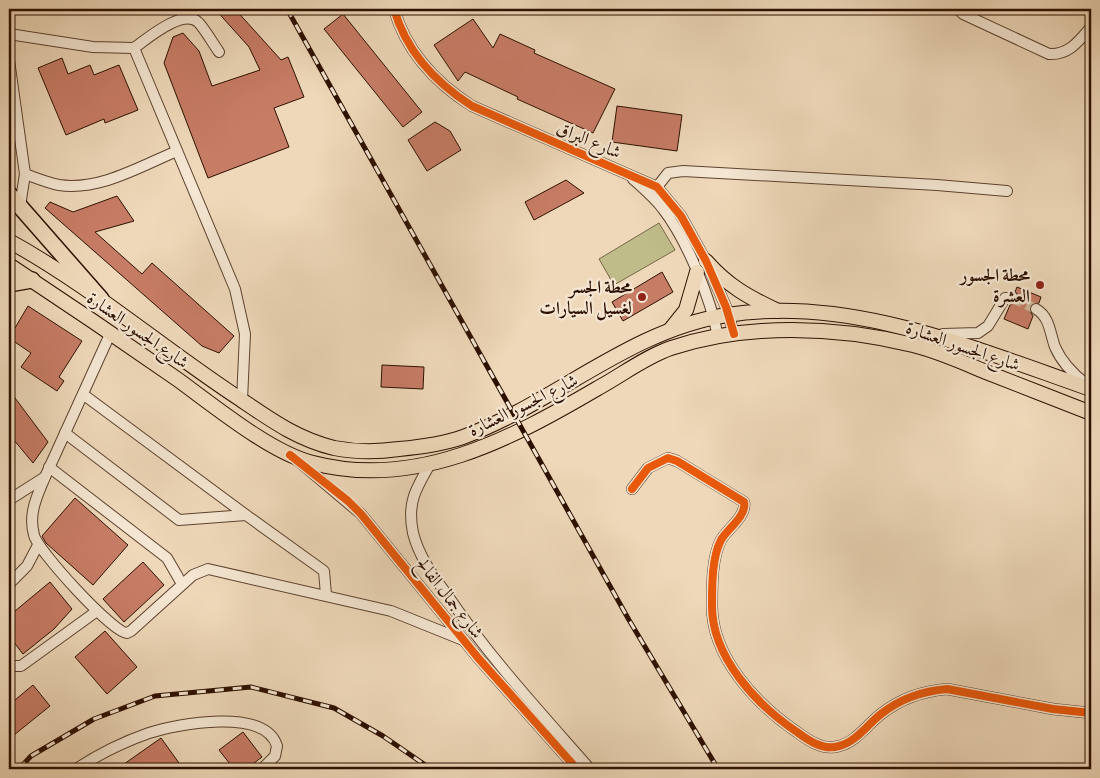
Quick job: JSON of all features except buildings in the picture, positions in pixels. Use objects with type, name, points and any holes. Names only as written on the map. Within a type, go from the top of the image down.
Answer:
[{"type":"highway","points":[[9,194],[101,299]]},
{"type":"highway","points":[[9,284],[32,280]]},
{"type":"main road","name":"شارع الجسور العشارة","points":[[9,241],[101,299],[205,376],[280,427],[318,444],[360,451],[421,447],[460,438],[525,408],[616,355],[670,330],[729,314],[779,311],[865,320],[929,334],[1091,388]]},
{"type":"main road","points":[[706,261],[722,280],[748,296],[779,311]]},
{"type":"main road","name":"شارع الجسور العشارة","points":[[9,265],[111,332],[265,440],[308,462],[356,471],[429,466],[504,440],[659,353],[718,337],[778,330],[858,335],[914,346],[1091,413]]},
{"type":"main road","points":[[670,330],[686,310],[697,272]]},
{"type":"street","points":[[387,9],[395,13]]},
{"type":"street","points":[[958,9],[963,14],[1049,54],[1058,54],[1071,50],[1091,27]]},
{"type":"street","name":"شارع البراق","points":[[395,13],[417,55],[433,76],[451,93],[472,106],[657,187],[681,216],[706,261],[729,314],[734,334]]},
{"type":"street","points":[[9,34],[93,47],[134,48],[170,24],[188,18],[198,21],[219,52]]},
{"type":"street","points":[[134,48],[235,290],[245,334],[242,400]]},
{"type":"street","points":[[9,60],[25,174],[20,206]]},
{"type":"street","points":[[25,174],[58,185],[80,186],[103,182],[177,151]]},
{"type":"street","points":[[657,187],[668,173],[683,171],[937,185],[1007,191]]},
{"type":"street","name":"شارع البراق","points":[[627,173],[662,208],[680,235],[697,272],[718,337]]},
{"type":"street","points":[[929,334],[967,335],[978,333],[988,326],[1005,298],[1013,298]]},
{"type":"street","points":[[1036,309],[1045,317],[1055,346],[1069,369],[1091,388]]},
{"type":"street","points":[[111,332],[84,395],[47,472],[32,513],[34,536],[38,546],[97,611],[119,631],[127,633],[193,575],[208,569],[391,611],[463,640]]},
{"type":"street","points":[[84,395],[324,571],[326,595]]},
{"type":"street","points":[[65,433],[179,520],[246,515]]},
{"type":"street","name":"شارع جمال الفالح","points":[[290,454],[348,501],[361,514],[463,640],[577,769]]},
{"type":"street","points":[[632,489],[648,468],[668,458],[677,461],[744,502],[743,512],[721,540],[718,547],[712,606],[716,630],[722,646],[746,686],[779,720],[809,741],[826,748],[839,746],[852,740],[890,708],[906,698],[930,690],[947,689],[1053,709],[1091,713]]},
{"type":"street","name":"شارع جمال الفالح","points":[[429,466],[413,492],[411,512],[413,533],[420,554],[473,632],[590,769]]},
{"type":"street","points":[[9,500],[47,472]]},
{"type":"street","points":[[47,472],[167,558],[182,584]]},
{"type":"street","points":[[9,584],[27,566],[38,546]]},
{"type":"street","points":[[9,666],[21,666],[97,611]]},
{"type":"street","points":[[76,769],[96,756],[150,733],[209,721],[246,723],[270,734],[277,746],[275,756],[262,769]]},
{"type":"shaded area","points":[[659,223],[675,250],[614,285],[599,259]]},
{"type":"tunnel","points":[[1013,298],[1036,309]]},
{"type":"railway","points":[[287,9],[629,620],[718,769]]},
{"type":"railway","points":[[19,769],[31,756],[94,719],[155,696],[251,687],[334,708],[383,736],[431,769]]},
{"type":"cycle path","points":[[394,9],[406,39],[424,65],[446,87],[472,106],[657,187],[681,216],[706,261],[726,307],[734,334]]},
{"type":"cycle path","points":[[290,455],[348,501],[361,514],[479,659],[577,769]]},
{"type":"cycle path","points":[[632,489],[648,468],[668,458],[677,461],[744,502],[743,512],[721,540],[716,554],[713,571],[712,604],[714,624],[719,643],[728,661],[752,694],[782,721],[812,742],[828,747],[845,744],[896,704],[921,694],[947,689],[1053,709],[1091,713]]},
{"type":"place","name":"محطة الجسور العشرة","points":[[1040,285]]},
{"type":"place","name":"محطة الجسر لغسيل السيارات","points":[[642,297]]}]
